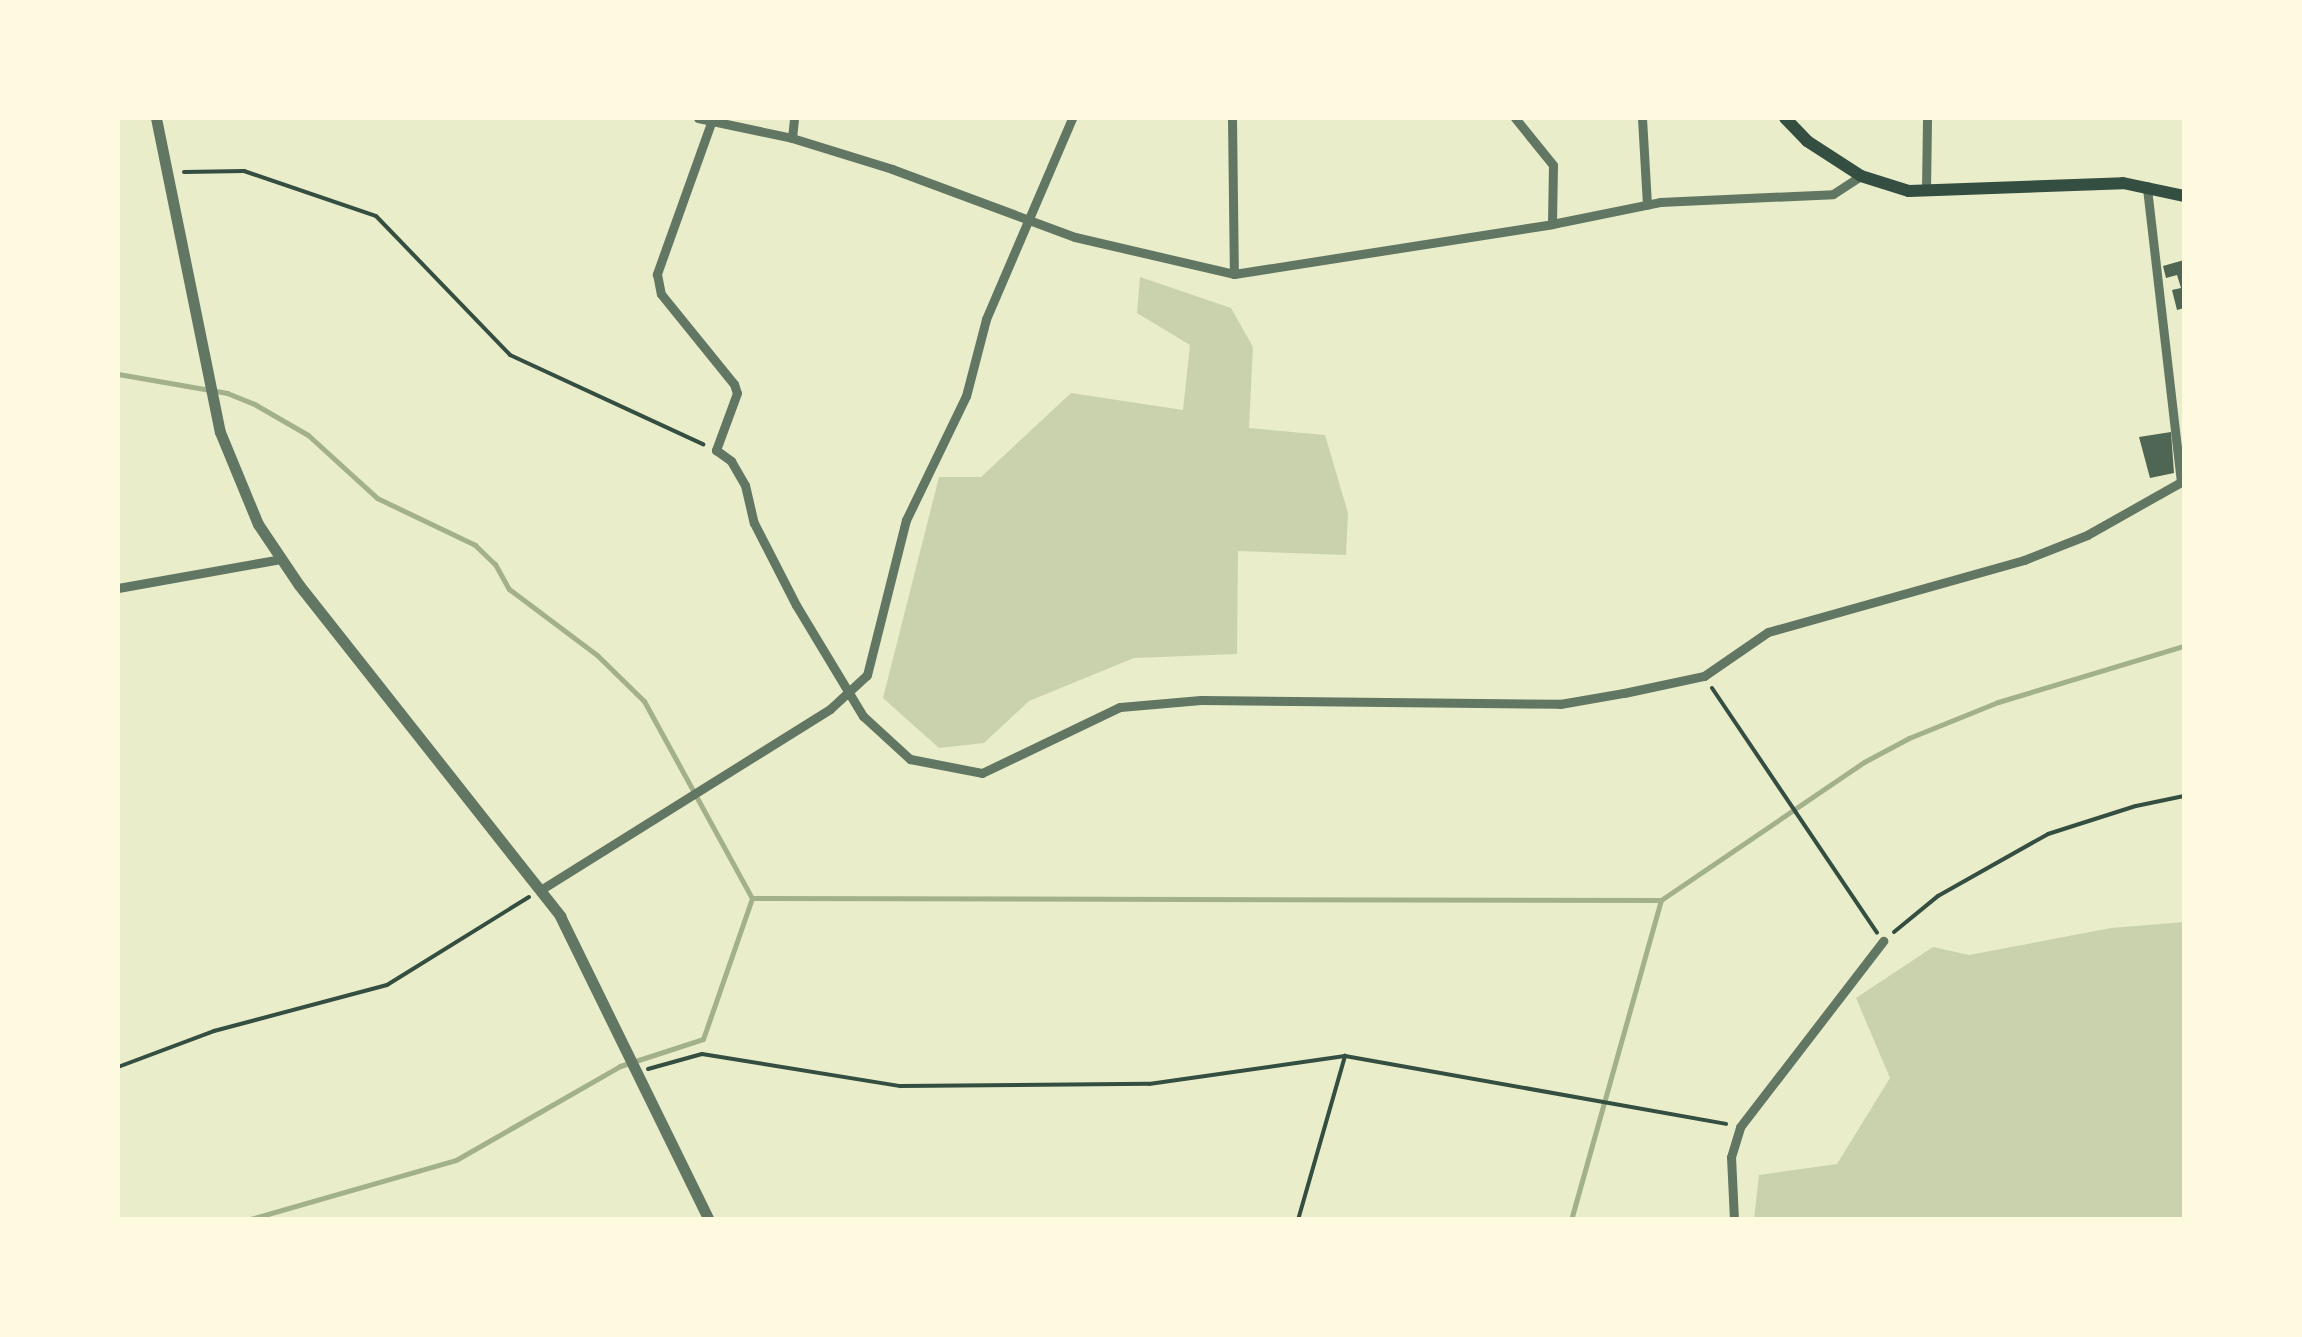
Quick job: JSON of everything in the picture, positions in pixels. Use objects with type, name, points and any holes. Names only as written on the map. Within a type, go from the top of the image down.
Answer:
[{"type":"main road","points":[[1785,118],[1807,140],[1861,176],[1909,192],[2122,183],[2184,196]]},
{"type":"street","points":[[156,118],[220,432],[242,492],[280,559],[542,890],[578,946],[709,1220]]},
{"type":"street","points":[[698,118],[792,138],[1075,238],[1234,274],[1552,224],[1646,204],[1833,194],[1861,176]]},
{"type":"street","points":[[792,138],[794,118]]},
{"type":"street","points":[[542,890],[848,697],[867,676],[906,520],[966,396],[986,318],[1072,118]]},
{"type":"street","points":[[1232,118],[1234,274]]},
{"type":"street","points":[[1516,118],[1553,165],[1552,224]]},
{"type":"street","points":[[1642,118],[1646,204]]},
{"type":"street","points":[[1926,191],[1927,118]]},
{"type":"street","points":[[712,120],[657,274],[661,294],[734,384],[736,392],[716,450],[732,462],[745,486],[754,523],[848,697],[910,759],[982,774],[1120,708],[1201,700],[1560,704],[1704,676],[1768,632],[2024,560],[2088,534],[2181,482],[2146,186]]},
{"type":"street","points":[[118,588],[280,559]]},
{"type":"street","points":[[1734,1220],[1731,1156],[1740,1127],[1884,941]]},
{"type":"path","points":[[167,174],[244,171],[376,216],[510,356],[716,450]]},
{"type":"path","points":[[1704,676],[1884,941],[1938,896],[2024,845],[2081,822],[2184,796]]},
{"type":"path","points":[[118,1067],[214,1031],[387,985],[542,890]]},
{"type":"path","points":[[636,1073],[702,1054],[900,1086],[1149,1084],[1345,1056],[1740,1127]]},
{"type":"path","points":[[1298,1220],[1345,1056]]},
{"type":"green space","points":[[1140,277],[1231,308],[1253,347],[1249,428],[1325,435],[1348,513],[1346,555],[1238,551],[1237,654],[1134,658],[1029,701],[984,743],[939,748],[883,698],[939,477],[981,477],[1071,393],[1183,410],[1190,345],[1137,313]]},
{"type":"green space","points":[[2184,922],[2184,1219],[1754,1219],[1759,1175],[1837,1164],[1890,1078],[1856,998],[1933,947],[1969,955],[2111,928]]},
{"type":"building","points":[[2184,260],[2184,308],[2177,310],[2172,290],[2181,288],[2177,275],[2166,278],[2163,266]]},
{"type":"building","points":[[2171,432],[2174,473],[2150,478],[2139,437]]},
{"type":"waterway","points":[[118,374],[227,393],[256,405],[308,435],[377,498],[475,545],[495,564],[509,589],[597,655],[644,701],[752,898],[1661,900]]},
{"type":"waterway","points":[[1571,1220],[1661,900],[1864,762],[1909,738],[1998,702],[2184,646]]},
{"type":"waterway","points":[[247,1220],[456,1160],[620,1066],[703,1039],[752,898]]}]
